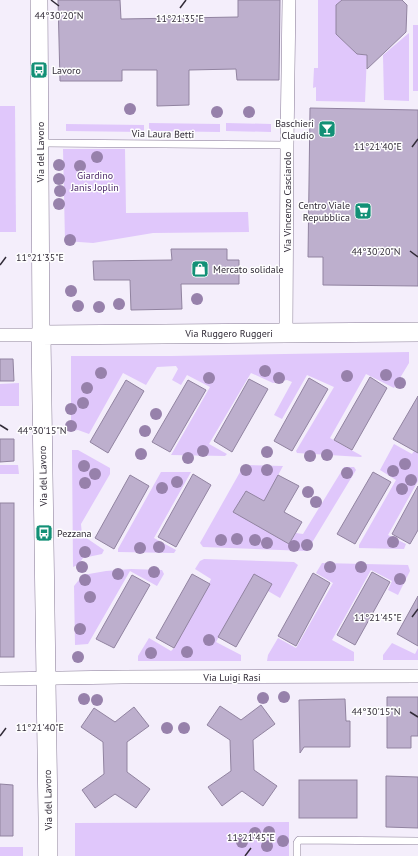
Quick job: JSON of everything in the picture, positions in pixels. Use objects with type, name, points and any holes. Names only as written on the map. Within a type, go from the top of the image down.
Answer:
[{"type":"main road","name":"Via Ruggero Ruggeri","points":[[41,335],[418,332]]},
{"type":"main road","name":"Via del Lavoro","points":[[41,335],[48,856]]},
{"type":"street","name":"Via del Lavoro","points":[[39,0],[41,335]]},
{"type":"street","name":"Via Vincenzo Casciarolo","points":[[286,333],[289,0]]},
{"type":"street","points":[[0,335],[41,335]]},
{"type":"street","name":"Via Luigi Rasi","points":[[0,679],[418,676]]},
{"type":"lane","name":"Via Laura Betti","points":[[40,143],[287,145]]},
{"type":"lane","points":[[297,856],[296,843],[299,840],[418,841]]},
{"type":"green space","points":[[318,0],[342,0],[336,6],[336,34],[357,54],[367,55],[365,102],[316,101],[316,87],[313,88],[314,68],[318,68]]},
{"type":"green space","points":[[413,25],[418,25],[418,91],[413,91]]},
{"type":"green space","points":[[409,33],[409,101],[384,100],[383,55]]},
{"type":"green space","points":[[0,106],[15,106],[16,232],[0,232]]},
{"type":"green space","points":[[149,123],[220,124],[220,132],[149,131]]},
{"type":"green space","points":[[226,123],[271,124],[271,132],[226,131]]},
{"type":"green space","points":[[66,124],[144,125],[144,132],[66,131]]},
{"type":"green space","name":"Giardino Janis Joplin","points":[[63,149],[125,149],[126,213],[248,212],[249,232],[153,233],[93,243],[65,241]]},
{"type":"green space","points":[[409,352],[409,363],[394,388],[366,374],[330,438],[362,456],[361,457],[297,453],[296,451],[334,387],[307,375],[282,419],[274,415],[292,382],[287,380],[273,383],[251,373],[209,444],[227,454],[225,456],[171,455],[210,387],[187,375],[181,385],[172,380],[178,369],[176,366],[157,367],[146,385],[123,373],[89,434],[78,430],[71,431],[71,356]]},
{"type":"green space","points":[[19,383],[19,406],[0,406],[0,384]]},
{"type":"green space","points":[[394,444],[412,454],[418,445],[418,481],[388,535],[406,544],[404,549],[359,548],[359,545],[396,480],[380,470]]},
{"type":"green space","points":[[72,450],[78,450],[110,468],[110,474],[81,524],[82,535],[104,550],[102,554],[83,558],[78,565],[73,567]]},
{"type":"green space","points":[[0,465],[18,465],[19,474],[0,474]]},
{"type":"green space","points":[[244,465],[283,466],[264,501],[246,491],[234,512],[289,544],[296,533],[303,534],[344,467],[354,467],[356,470],[307,551],[203,547],[200,543]]},
{"type":"green space","points":[[161,472],[191,472],[154,538],[176,550],[174,553],[118,552],[118,549]]},
{"type":"green space","points":[[204,559],[294,562],[298,565],[280,598],[268,591],[254,574],[216,642],[241,655],[241,661],[138,661],[138,656],[149,638],[171,651],[174,648],[211,579],[195,569],[200,561]]},
{"type":"green space","points":[[322,563],[408,565],[410,571],[398,595],[388,590],[392,581],[371,570],[332,640],[354,652],[354,661],[267,661],[268,655],[278,638],[296,648],[333,583],[316,573]]},
{"type":"green space","points":[[131,569],[162,570],[164,574],[157,586],[130,571],[88,644],[75,645],[74,586],[83,575]]},
{"type":"green space","points":[[392,643],[415,654],[418,648],[418,660],[383,660],[383,655]]},
{"type":"green space","points":[[289,822],[289,856],[75,856],[75,823]]},
{"type":"green space","points":[[0,847],[23,847],[23,856],[0,856]]},
{"type":"building","points":[[58,0],[120,0],[121,19],[238,17],[238,0],[280,0],[279,80],[237,80],[236,69],[189,70],[189,105],[157,106],[157,70],[122,70],[122,81],[60,81]]},
{"type":"building","points":[[342,0],[402,0],[407,5],[406,32],[367,69],[367,55],[357,54],[336,34],[336,5]]},
{"type":"building","name":"Centro Viale Repubblica","points":[[310,108],[418,110],[418,286],[323,285],[323,257],[308,257]]},
{"type":"building","points":[[171,249],[227,249],[227,260],[239,260],[239,284],[181,284],[182,309],[131,310],[130,280],[94,280],[93,261],[172,260]]},
{"type":"building","points":[[0,359],[13,359],[14,381],[0,381]]},
{"type":"building","points":[[370,377],[387,388],[352,450],[334,440]]},
{"type":"building","points":[[309,378],[328,389],[292,451],[274,441]]},
{"type":"building","points":[[249,379],[268,389],[232,452],[214,441]]},
{"type":"building","points":[[126,380],[144,391],[108,453],[90,442]]},
{"type":"building","points":[[188,380],[206,390],[170,452],[152,442]]},
{"type":"building","points":[[418,396],[418,453],[393,439]]},
{"type":"building","points":[[0,439],[14,439],[14,461],[0,462]]},
{"type":"building","points":[[373,472],[391,482],[355,544],[337,534]]},
{"type":"building","points":[[193,474],[211,485],[176,547],[158,537]]},
{"type":"building","points":[[130,475],[149,486],[114,549],[95,538]]},
{"type":"building","points":[[278,475],[299,486],[284,512],[302,522],[289,544],[233,512],[246,491],[264,501]]},
{"type":"building","points":[[418,486],[418,530],[410,544],[392,534]]},
{"type":"building","points":[[0,503],[14,503],[14,657],[0,657]]},
{"type":"building","points":[[372,572],[390,582],[355,645],[337,635]]},
{"type":"building","points":[[313,573],[330,583],[296,646],[278,636]]},
{"type":"building","points":[[192,574],[210,584],[174,648],[156,638]]},
{"type":"building","points":[[254,574],[272,584],[236,647],[218,637]]},
{"type":"building","points":[[132,575],[150,585],[114,648],[96,639]]},
{"type":"building","points":[[418,596],[418,646],[397,634]]},
{"type":"building","points":[[387,697],[418,697],[418,736],[411,736],[411,748],[387,748]]},
{"type":"building","points":[[345,699],[346,721],[350,721],[350,747],[304,747],[300,753],[299,700]]},
{"type":"building","points":[[261,705],[275,724],[253,740],[254,770],[277,786],[263,806],[242,791],[222,806],[208,787],[231,771],[230,740],[207,725],[220,706],[241,720]]},
{"type":"building","points":[[134,707],[149,726],[127,742],[127,772],[150,789],[136,808],[115,794],[95,808],[82,790],[104,774],[103,742],[81,727],[94,708],[115,722]]},
{"type":"building","points":[[386,776],[418,777],[418,828],[386,827]]},
{"type":"building","points":[[299,780],[357,780],[357,818],[299,818]]},
{"type":"building","points":[[0,784],[13,785],[13,836],[0,836]]},
{"type":"place","name":"Lavoro","points":[[39,70]]},
{"type":"place","name":"Baschieri Claudio","points":[[327,129]]},
{"type":"place","name":"Centro Viale Repubblica","points":[[363,211]]},
{"type":"place","name":"Mercato solidale","points":[[200,269]]},
{"type":"place","name":"Pezzana","points":[[44,533]]}]
